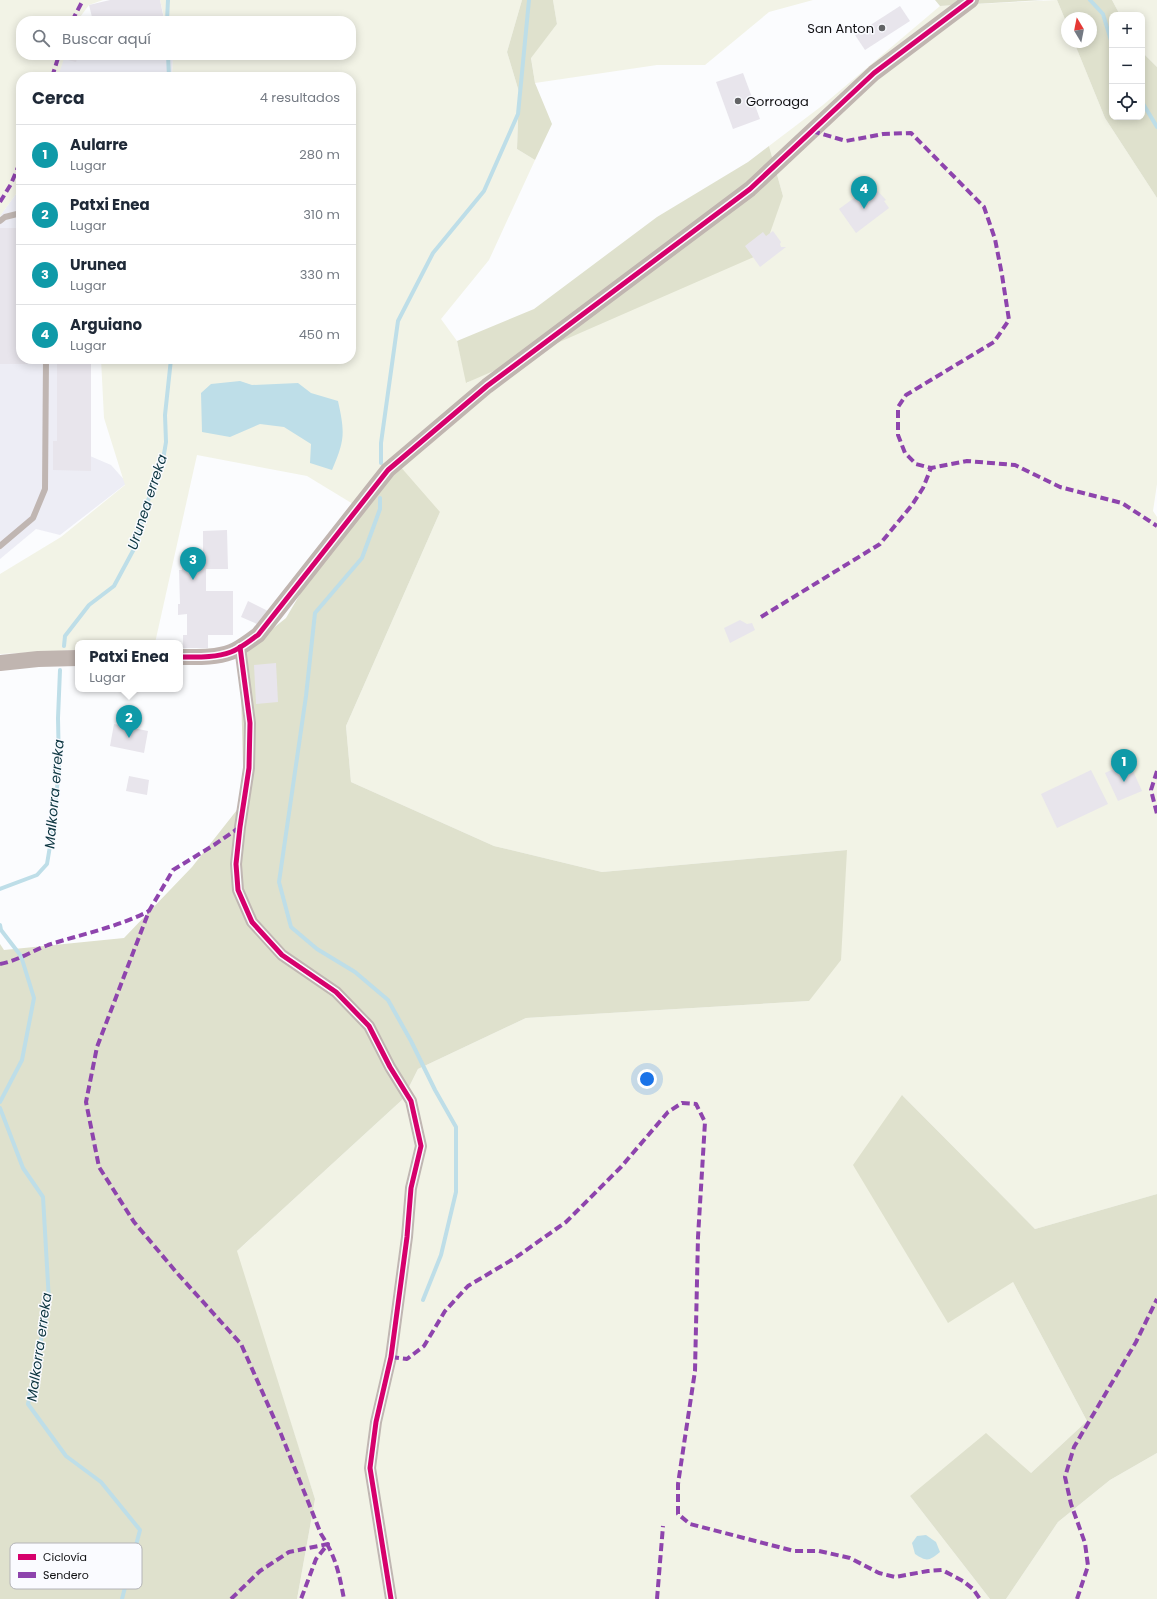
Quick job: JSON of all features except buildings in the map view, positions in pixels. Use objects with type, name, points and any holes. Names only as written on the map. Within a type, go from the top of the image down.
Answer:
[{"type":"street","points":[[183,657],[207,657],[230,652],[258,635],[388,470],[487,386],[750,189],[874,73],[971,0]]},
{"type":"street","points":[[240,647],[250,723],[249,768],[236,864],[238,890],[252,922],[282,955],[336,992],[369,1026],[390,1067],[411,1102],[421,1146],[411,1188],[407,1237],[392,1349],[376,1422],[370,1468],[391,1599]]},
{"type":"street","points":[[0,663],[38,659],[75,658]]},
{"type":"lane","points":[[0,221],[6,217],[16,214]]},
{"type":"lane","points":[[0,546],[34,518],[45,490],[46,364]]},
{"type":"shaded area","points":[[0,0],[103,0],[89,5],[81,16],[16,16],[16,60],[63,60],[60,72],[16,72],[16,194],[0,216]]},
{"type":"shaded area","points":[[160,0],[522,0],[507,52],[519,92],[517,149],[535,160],[489,260],[441,319],[457,341],[467,383],[783,196],[769,146],[823,105],[940,6],[1057,0],[1062,12],[1061,48],[1076,48],[1105,118],[1157,198],[1157,484],[1153,511],[1157,517],[1157,1194],[1035,1229],[902,1095],[1013,1282],[1087,1421],[1031,1473],[910,1496],[990,1599],[297,1599],[315,1499],[236,1252],[403,1099],[418,1069],[526,1018],[809,1001],[847,850],[602,872],[494,846],[351,782],[346,726],[440,512],[353,504],[307,476],[197,455],[156,640],[75,640],[75,650],[0,654],[0,574],[61,537],[125,485],[104,418],[101,364],[356,364],[356,72],[172,72],[173,60],[356,60],[356,16],[164,16]]},
{"type":"shaded area","points":[[553,0],[813,0],[769,12],[705,65],[657,65],[535,83],[531,57],[557,24]]},
{"type":"shaded area","points":[[1112,0],[1157,0],[1157,67],[1145,55],[1145,12],[1118,12]]},
{"type":"shaded area","points":[[63,60],[173,60],[172,72],[59,72]]},
{"type":"shaded area","points":[[16,194],[16,364],[91,364],[90,456],[111,465],[127,483],[60,535],[36,529],[0,559],[0,216]]},
{"type":"shaded area","points":[[1157,1453],[1157,1599],[1006,1599],[1058,1522],[1110,1480]]},
{"type":"green space","points":[[522,0],[553,0],[557,24],[531,58],[535,83],[552,124],[535,160],[517,149],[519,92],[507,52]]},
{"type":"green space","points":[[935,0],[1044,0],[940,6]]},
{"type":"green space","points":[[1057,0],[1112,0],[1118,12],[1109,12],[1109,120],[1145,120],[1145,55],[1157,67],[1157,198],[1105,118],[1076,48],[1097,48],[1097,12],[1062,12]]},
{"type":"green space","points":[[769,146],[783,196],[763,253],[466,383],[457,341],[534,309],[657,217],[748,162]]},
{"type":"green space","points":[[392,457],[440,512],[346,726],[351,782],[494,846],[602,872],[847,850],[841,960],[809,1001],[526,1018],[418,1069],[403,1099],[237,1251],[315,1499],[297,1599],[0,1599],[0,944],[4,950],[124,938],[192,867],[244,801],[240,655],[286,618],[353,504]]},
{"type":"green space","points":[[902,1095],[1035,1229],[1157,1194],[1157,1453],[1110,1480],[1058,1522],[1006,1599],[990,1599],[910,1496],[986,1433],[1031,1473],[1087,1421],[1013,1282],[948,1323],[853,1165]]},
{"type":"water","points":[[240,381],[252,385],[298,383],[311,393],[338,401],[343,429],[339,451],[332,470],[310,463],[311,444],[284,427],[260,424],[230,437],[202,432],[201,393],[211,384]]},
{"type":"water","points":[[926,1535],[936,1542],[940,1552],[930,1559],[922,1558],[915,1554],[912,1543],[917,1536]]},
{"type":"waterway","name":"Urunea erreka","points":[[167,16],[168,0]]},
{"type":"waterway","points":[[381,463],[381,443],[398,321],[433,253],[484,191],[518,114],[529,0]]},
{"type":"waterway","points":[[1090,0],[1103,14],[1109,34]]},
{"type":"waterway","name":"Urunea erreka","points":[[168,60],[169,72]]},
{"type":"waterway","points":[[1145,107],[1157,127]]},
{"type":"waterway","name":"Urunea erreka","points":[[64,646],[65,636],[89,605],[114,586],[135,547],[146,506],[163,460],[166,442],[165,415],[170,364]]},
{"type":"waterway","points":[[380,498],[380,509],[362,558],[315,613],[306,696],[279,882],[291,927],[317,949],[355,972],[388,1000],[456,1127],[456,1192],[441,1255],[423,1300]]},
{"type":"waterway","name":"Malkorra erreka","points":[[0,889],[37,875],[47,864],[53,828],[59,768],[58,718],[60,670]]},
{"type":"waterway","name":"Malkorra erreka","points":[[0,925],[1,930],[21,956],[34,998],[22,1060],[0,1102]]},
{"type":"waterway","name":"Malkorra erreka","points":[[0,1108],[23,1168],[43,1197],[49,1301],[28,1404],[66,1456],[101,1482],[140,1530],[137,1543]]},
{"type":"waterway","name":"Malkorra erreka","points":[[122,1599],[125,1589]]},
{"type":"marked path","points":[[75,16],[83,0]]},
{"type":"marked path","points":[[54,72],[57,60]]},
{"type":"marked path","points":[[812,131],[846,141],[883,134],[911,133],[984,207],[995,239],[1009,320],[994,342],[906,395],[898,407],[898,435],[905,453],[916,464],[931,468],[967,461],[1015,465],[1060,487],[1122,503],[1157,526]]},
{"type":"marked path","points":[[0,202],[11,184],[16,172]]},
{"type":"marked path","points":[[761,617],[880,544],[912,505],[923,488],[931,468]]},
{"type":"marked path","points":[[1157,771],[1151,790],[1157,814]]},
{"type":"marked path","points":[[240,827],[173,870],[149,911],[97,1047],[86,1102],[99,1167],[134,1222],[177,1273],[241,1344],[281,1434],[321,1534],[334,1558],[344,1599]]},
{"type":"marked path","points":[[0,964],[6,963],[48,945],[125,922],[149,911]]},
{"type":"marked path","points":[[391,1357],[407,1359],[424,1346],[445,1311],[468,1286],[515,1258],[566,1222],[621,1167],[668,1112],[682,1103],[696,1104],[705,1122],[698,1237],[695,1371],[678,1484],[678,1514],[690,1524],[794,1551],[819,1551],[850,1558],[879,1573],[895,1577],[942,1570],[963,1581],[973,1589],[980,1599]]},
{"type":"marked path","points":[[1077,1599],[1088,1566],[1085,1543],[1071,1504],[1065,1477],[1074,1447],[1136,1342],[1157,1299]]},
{"type":"marked path","points":[[657,1599],[663,1526]]},
{"type":"marked path","points":[[231,1599],[260,1571],[289,1552],[328,1544],[316,1559],[301,1599]]},
{"type":"cycle path","points":[[183,657],[206,657],[225,654],[238,648],[258,635],[388,470],[487,386],[750,189],[874,73],[971,0]]},
{"type":"cycle path","points":[[240,647],[250,723],[249,768],[236,864],[238,890],[252,922],[282,955],[336,992],[369,1026],[390,1067],[411,1101],[421,1146],[411,1188],[407,1237],[391,1357],[376,1422],[370,1468],[391,1599]]},
{"type":"place","name":"San Anton","points":[[882,28]]},
{"type":"place","name":"Gorroaga","points":[[738,101]]},
{"type":"place","name":"Arguiano","points":[[864,209]]},
{"type":"place","name":"Urunea","points":[[193,580]]},
{"type":"place","name":"Patxi Enea","points":[[129,738]]},
{"type":"place","name":"Aularre","points":[[1124,782]]}]
